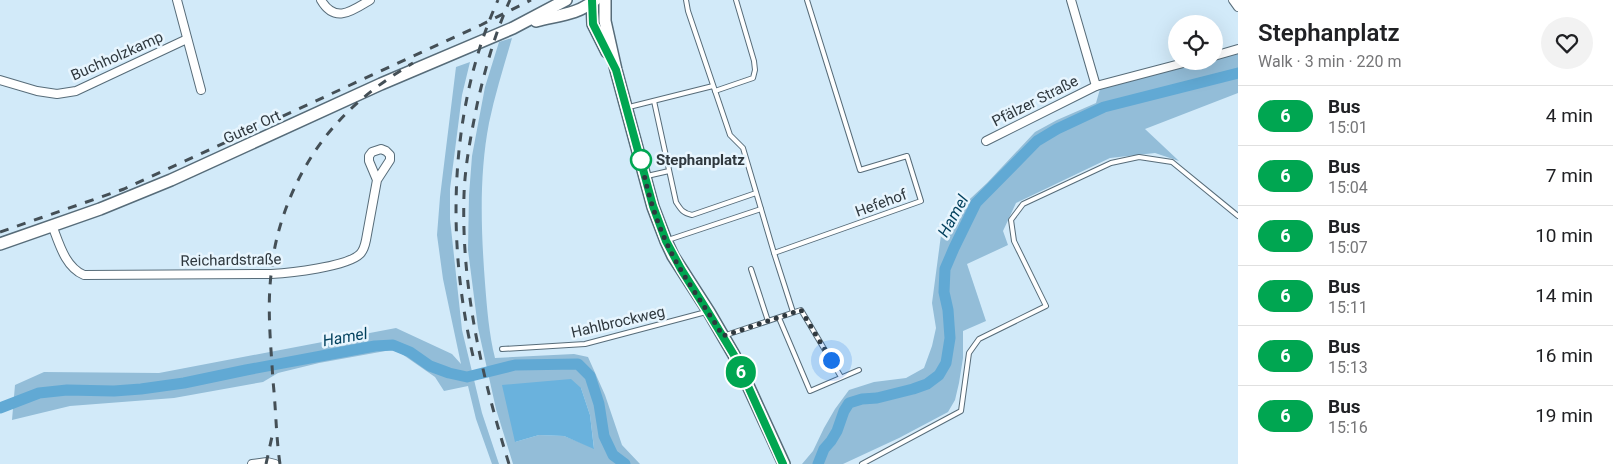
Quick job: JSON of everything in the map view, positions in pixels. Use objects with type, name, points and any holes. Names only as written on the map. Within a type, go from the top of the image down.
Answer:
[{"type":"main road","points":[[599,23],[605,0]]},
{"type":"main road","points":[[513,28],[567,1]]},
{"type":"main road","points":[[513,28],[558,15],[573,13],[587,7],[592,1],[598,9],[599,23],[616,70],[653,206],[666,241],[681,269],[723,336],[784,464]]},
{"type":"main road","points":[[573,13],[599,23]]},
{"type":"main road","name":"Guter Ort","points":[[0,244],[126,199],[381,84],[513,28]]},
{"type":"street","points":[[177,0],[201,90]]},
{"type":"street","points":[[321,0],[326,9],[333,13],[344,14],[370,0]]},
{"type":"street","name":"Pfälzer Straße","points":[[1071,0],[1096,86]]},
{"type":"street","points":[[1233,0],[1238,7]]},
{"type":"street","name":"Buchholzkamp","points":[[0,80],[38,91],[58,94],[76,91],[187,39]]},
{"type":"street","points":[[1223,53],[1238,49]]},
{"type":"street","name":"Pfälzer Straße","points":[[986,141],[1096,86],[1168,67]]},
{"type":"street","name":"Reichardstraße","points":[[52,225],[69,263],[73,269],[84,275],[271,274],[298,272],[352,260],[360,254],[366,240],[377,180]]},
{"type":"street","points":[[252,464],[267,462],[275,464]]},
{"type":"lane","points":[[686,0],[688,11],[730,134],[743,148],[793,312]]},
{"type":"lane","points":[[715,91],[752,78],[755,70],[754,60],[736,0]]},
{"type":"lane","name":"Hefehof","points":[[774,253],[921,201],[907,156],[860,170],[807,0]]},
{"type":"lane","points":[[627,108],[713,86]]},
{"type":"lane","points":[[654,101],[676,202],[685,213],[692,215],[756,193]]},
{"type":"lane","points":[[862,464],[961,411],[969,353],[979,339],[1046,306],[1014,240],[1011,220],[1024,204],[1111,163],[1139,156],[1172,162],[1238,216]]},
{"type":"lane","points":[[645,177],[669,171]]},
{"type":"lane","points":[[666,241],[761,209]]},
{"type":"lane","points":[[751,269],[768,321]]},
{"type":"lane","points":[[723,336],[801,310],[841,376]]},
{"type":"lane","name":"Hahlbrockweg","points":[[502,349],[585,344],[708,312]]},
{"type":"lane","points":[[779,318],[810,391],[841,376],[860,370]]},
{"type":"shaded area","points":[[512,38],[489,123],[482,183],[483,243],[487,302],[495,358],[574,354],[588,357],[605,395],[622,445],[640,464],[513,464],[496,409],[478,328],[468,250],[472,156],[485,87],[499,42]],"holes":[[[581,388],[590,415],[594,448],[564,436],[539,435],[515,442]]]},
{"type":"shaded area","points":[[1238,52],[1238,93],[1145,129],[1179,161],[1155,153],[1110,158],[1016,203],[1003,231],[1008,245],[967,264],[986,321],[963,331],[963,358],[959,383],[955,400],[948,412],[899,438],[843,464],[802,464],[813,451],[835,409],[849,390],[874,382],[906,378],[924,368],[936,328],[932,303],[941,235],[956,212],[987,183],[1035,132],[1096,103],[1100,89],[1168,69],[1223,70],[1223,55]]},
{"type":"shaded area","points":[[470,62],[462,95],[450,189],[450,219],[462,330],[482,413],[499,464],[492,464],[476,419],[468,386],[444,391],[435,377],[399,352],[391,350],[319,363],[278,373],[263,382],[174,398],[70,406],[12,420],[15,385],[44,372],[159,373],[396,328],[452,354],[461,364],[443,279],[437,235],[456,67]]},
{"type":"shaded area","points":[[571,379],[581,388],[590,415],[594,449],[564,436],[539,435],[515,442],[502,385]]},
{"type":"waterway","name":"Hamel","points":[[818,464],[824,449],[837,431],[849,403],[913,389],[927,384],[939,375],[946,363],[950,338],[948,310],[944,292],[945,269],[976,203],[1037,141],[1057,129],[1104,107],[1238,73]]},
{"type":"waterway","name":"Hamel","points":[[0,408],[39,393],[67,390],[114,391],[141,389],[184,383],[375,346],[393,345],[410,352],[430,366],[467,377],[515,365],[578,364],[590,376],[599,404],[604,436],[613,455],[625,464]]},
{"type":"railway","points":[[473,356],[464,312],[459,267],[456,222],[457,176],[461,130],[470,85],[482,42],[498,0]]},
{"type":"railway","points":[[509,464],[490,398],[475,331],[466,264],[464,195],[469,150],[480,92],[495,38],[510,0]]},
{"type":"railway","points":[[0,232],[124,189],[481,25],[531,0]]},
{"type":"railway","points":[[280,464],[269,301],[274,255],[284,213],[302,173],[325,137],[365,97],[383,82],[413,63]]},
{"type":"railway","points":[[266,464],[273,432]]},
{"type":"bus line","name":"6","points":[[592,0],[593,24],[616,70],[659,225],[673,256],[734,355],[783,464]]},
{"type":"place","name":"Stephanplatz","points":[[641,160]]},
{"type":"route","points":[[641,160],[653,206],[666,241],[673,256],[723,336],[801,310],[831,360]]}]
